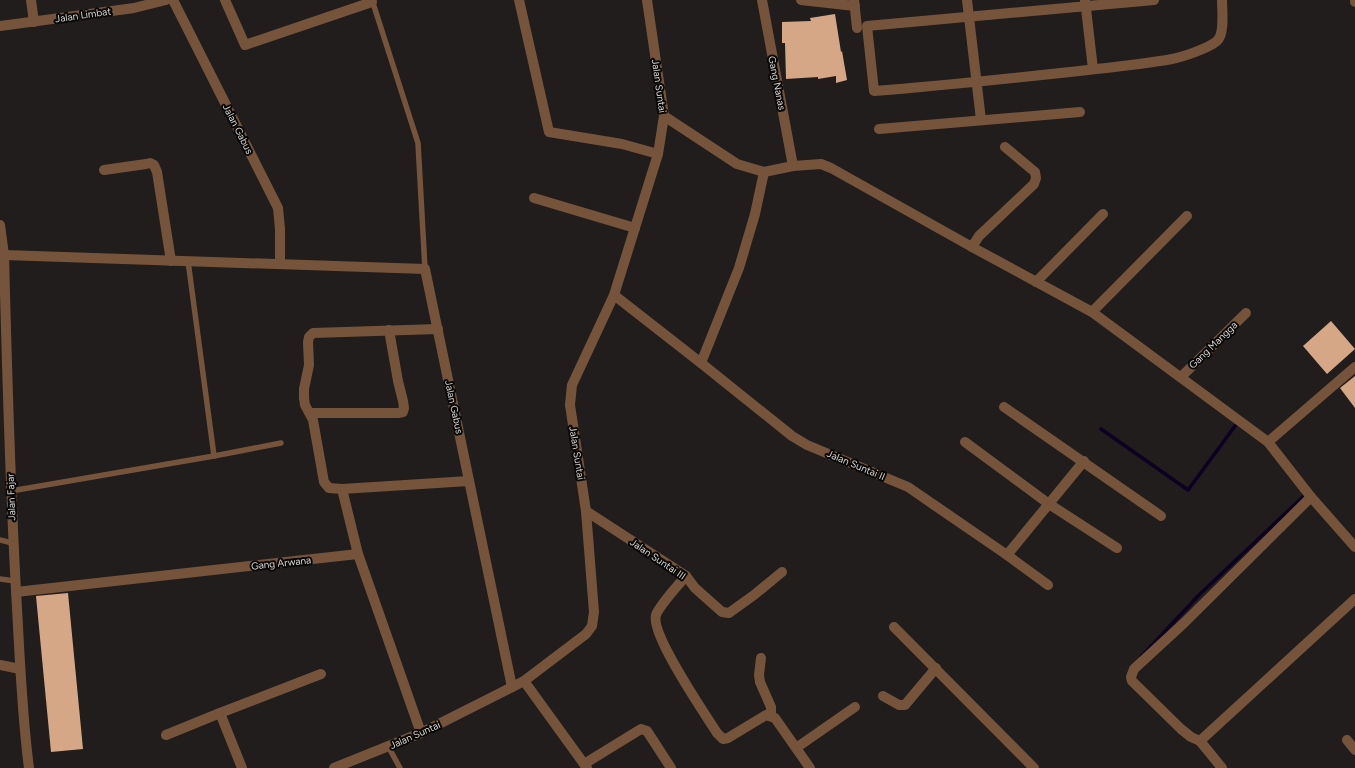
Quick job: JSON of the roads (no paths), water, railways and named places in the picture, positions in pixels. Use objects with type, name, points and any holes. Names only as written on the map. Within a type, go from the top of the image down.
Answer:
[{"type":"street","points":[[31,0],[34,22]]},
{"type":"street","name":"Jalan Limbat","points":[[0,26],[34,22],[133,4],[166,0]]},
{"type":"street","name":"Jalan Gabus","points":[[172,0],[278,208],[280,229],[280,264]]},
{"type":"street","points":[[225,0],[245,45],[372,1]]},
{"type":"street","points":[[519,0],[546,125],[549,132],[622,144],[658,154]]},
{"type":"street","name":"Jalan Suntai","points":[[334,768],[421,733],[524,681],[586,634],[592,626],[594,612],[586,511],[570,405],[570,395],[572,385],[614,295],[658,154],[664,116],[647,0]]},
{"type":"street","name":"Gang Nanas","points":[[762,0],[793,166]]},
{"type":"street","points":[[801,0],[855,3],[857,28]]},
{"type":"street","points":[[967,0],[981,120]]},
{"type":"street","points":[[1154,0],[1086,3],[867,26],[874,91],[976,82],[1093,69],[1186,56],[1211,45],[1217,41],[1221,35],[1222,0]]},
{"type":"street","points":[[1086,3],[1093,69]]},
{"type":"street","points":[[879,129],[1080,112]]},
{"type":"street","points":[[664,116],[737,164],[764,172],[793,166],[821,164],[831,168],[1092,312],[1181,376],[1268,442],[1311,498],[1355,547]]},
{"type":"street","points":[[972,247],[979,236],[1034,184],[1036,178],[1035,172],[1032,168],[1006,147]]},
{"type":"street","points":[[104,170],[146,164],[154,165],[157,172],[171,261]]},
{"type":"street","points":[[701,363],[739,268],[755,214],[764,172]]},
{"type":"street","points":[[534,198],[635,228]]},
{"type":"street","points":[[1036,282],[1103,214]]},
{"type":"street","points":[[1092,312],[1187,216]]},
{"type":"street","name":"Jalan Fajar","points":[[0,225],[4,255],[5,470],[11,491],[12,543],[20,669],[25,738],[29,768]]},
{"type":"street","points":[[4,255],[425,269]]},
{"type":"street","name":"Jalan Gabus","points":[[425,269],[512,687]]},
{"type":"street","name":"Jalan Suntai II","points":[[614,295],[792,436],[807,445],[908,487],[1048,585]]},
{"type":"street","name":"Gang Mangga","points":[[1181,376],[1246,313]]},
{"type":"street","points":[[438,329],[313,333],[309,337],[308,342],[309,365],[304,398],[313,420],[324,482],[329,488],[342,489],[469,482]]},
{"type":"street","points":[[310,413],[403,412],[403,400],[389,330]]},
{"type":"street","points":[[1268,442],[1355,367]]},
{"type":"street","points":[[1004,407],[1084,461],[1161,516]]},
{"type":"street","points":[[965,442],[1049,504],[1117,548]]},
{"type":"street","points":[[1007,555],[1084,461]]},
{"type":"street","points":[[342,489],[358,554],[421,733]]},
{"type":"street","points":[[1222,768],[1200,742],[1181,729],[1134,684],[1131,677],[1132,673],[1134,669],[1184,623],[1311,498]]},
{"type":"street","name":"Jalan Suntai III","points":[[586,511],[686,576],[695,588],[722,612],[729,613],[782,572]]},
{"type":"street","name":"Gang Arwana","points":[[16,592],[358,554]]},
{"type":"street","points":[[686,576],[658,611],[655,621],[658,632],[677,670],[717,733],[723,739],[728,738],[766,715],[771,716],[775,718],[810,768]]},
{"type":"street","points":[[1200,742],[1355,599]]},
{"type":"street","points":[[894,627],[1034,768]]},
{"type":"street","points":[[761,658],[759,675],[760,682],[771,707],[771,716]]},
{"type":"street","points":[[0,666],[20,669]]},
{"type":"street","points":[[883,696],[899,705],[905,705],[936,668]]},
{"type":"street","points":[[166,734],[321,674]]},
{"type":"street","points":[[524,681],[586,766],[641,729],[647,731],[671,768]]},
{"type":"street","points":[[796,748],[855,706]]},
{"type":"street","points":[[220,714],[242,768]]},
{"type":"street","points":[[1347,740],[1355,750]]},
{"type":"lane","points":[[372,1],[418,143],[425,269]]},
{"type":"lane","points":[[188,261],[214,456]]},
{"type":"lane","points":[[11,491],[281,443]]},
{"type":"lane","points":[[0,540],[12,543]]},
{"type":"lane","points":[[0,578],[15,581]]},
{"type":"lane","points":[[388,746],[400,768]]},
{"type":"waterway","points":[[1101,429],[1188,490],[1238,422]]},
{"type":"waterway","points":[[1141,657],[1199,595],[1305,495],[1303,492]]}]
